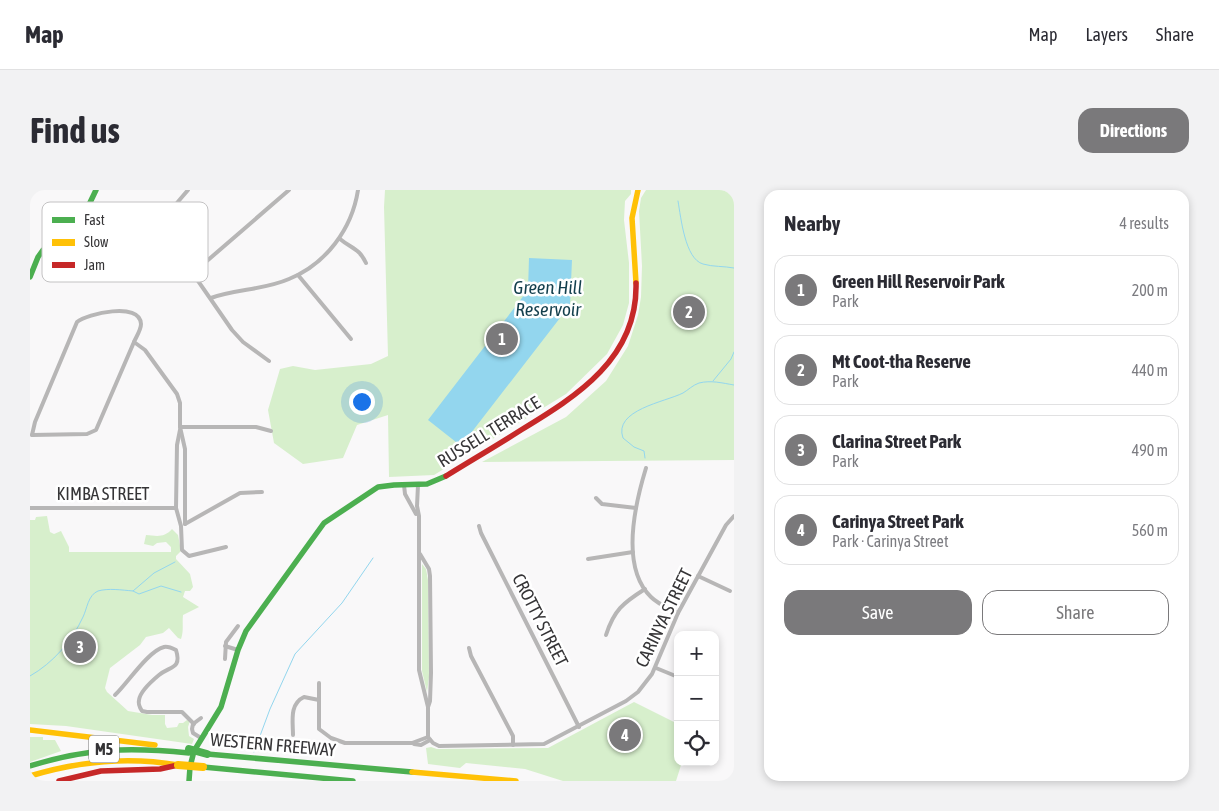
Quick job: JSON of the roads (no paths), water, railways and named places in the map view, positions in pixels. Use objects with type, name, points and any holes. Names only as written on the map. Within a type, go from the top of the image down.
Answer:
[{"type":"main road","points":[[90,202],[96,190]]},
{"type":"main road","name":"RUSSELL TERRACE","points":[[189,781],[192,757],[201,738],[221,707],[242,638],[324,523],[378,487],[431,484],[442,479],[561,406],[592,382],[610,362],[625,334],[634,304],[636,275],[630,221],[633,203],[638,190]]},
{"type":"main road","points":[[30,277],[38,257],[42,252]]},
{"type":"main road","points":[[32,730],[180,750]]},
{"type":"main road","name":"WESTERN FREEWAY","points":[[30,766],[65,755],[134,748],[180,750],[516,781]]},
{"type":"main road","name":"WESTERN FREEWAY","points":[[30,776],[70,765],[103,761],[152,761],[353,781]]},
{"type":"main road","points":[[59,781],[99,771],[129,768],[170,769],[178,765]]},
{"type":"street","points":[[178,202],[188,190]]},
{"type":"street","points":[[208,260],[289,190]]},
{"type":"street","points":[[211,298],[288,280],[323,257],[340,239],[353,215],[358,190]]},
{"type":"street","points":[[340,239],[358,250],[366,263]]},
{"type":"street","points":[[298,275],[351,339]]},
{"type":"street","points":[[199,282],[232,330],[243,342],[269,361]]},
{"type":"street","points":[[116,310],[131,312],[138,316],[141,323],[96,430],[87,434],[31,435],[78,321],[116,310]]},
{"type":"street","points":[[134,342],[145,350],[177,394],[180,403],[180,428],[184,447],[182,549],[191,556],[226,547]]},
{"type":"street","points":[[180,428],[256,427],[271,431]]},
{"type":"street","points":[[180,428],[177,442],[176,508],[183,525]]},
{"type":"street","points":[[646,468],[636,508],[634,552],[636,572],[645,589],[655,600],[678,613]]},
{"type":"street","points":[[404,485],[405,494],[414,508],[419,523]]},
{"type":"street","points":[[418,485],[419,670],[428,707],[429,739]]},
{"type":"street","points":[[183,525],[240,493],[262,492]]},
{"type":"street","points":[[596,498],[602,504],[636,508]]},
{"type":"street","name":"KIMBA STREET","points":[[30,508],[176,508]]},
{"type":"street","name":"CARINYA STREET","points":[[319,700],[319,730],[336,741],[345,744],[412,743],[421,745],[429,739],[439,746],[544,744],[633,696],[646,684],[656,668],[678,613],[726,525],[734,516]]},
{"type":"street","name":"CROTTY STREET","points":[[479,526],[578,727]]},
{"type":"street","points":[[419,550],[420,556],[429,569],[430,580],[431,672],[428,707]]},
{"type":"street","points":[[588,558],[634,552]]},
{"type":"street","points":[[698,576],[730,591]]},
{"type":"street","points":[[606,635],[610,620],[616,611],[625,602],[645,589]]},
{"type":"street","points":[[224,659],[225,646],[229,637],[238,626]]},
{"type":"street","points":[[225,646],[238,650]]},
{"type":"street","points":[[115,696],[124,687],[129,678],[157,650],[169,647],[176,650],[177,663],[170,670],[160,674],[142,694],[139,700],[140,707],[142,711],[147,712],[182,712],[194,724]]},
{"type":"street","points":[[469,648],[471,656],[513,736],[513,745]]},
{"type":"street","points":[[656,668],[676,676]]},
{"type":"street","points":[[294,735],[293,709],[295,704],[304,697],[319,700],[319,683]]},
{"type":"street","points":[[201,718],[194,724],[192,732],[201,738]]},
{"type":"water","name":"Green Hill Reservoir","points":[[529,258],[572,260],[570,305],[461,446],[428,420],[528,290]]},
{"type":"waterway","points":[[678,201],[685,237],[697,261],[707,265],[734,268]]},
{"type":"waterway","points":[[713,381],[731,359],[734,352]]},
{"type":"waterway","points":[[645,458],[644,451],[634,447],[623,438],[622,428],[626,420],[633,414],[642,408],[683,393],[699,383],[712,382],[734,385]]},
{"type":"waterway","points":[[254,752],[270,709],[295,654],[342,603],[373,558]]},
{"type":"waterway","points":[[30,676],[61,651],[79,626],[90,599],[95,593],[106,590],[133,591],[154,573],[175,562]]},
{"type":"waterway","points":[[133,591],[139,594],[161,586],[181,592]]},
{"type":"place","name":"Mt Coot-tha Reserve","points":[[689,312]]},
{"type":"place","name":"Green Hill Reservoir Park","points":[[502,339]]},
{"type":"place","name":"Clarina Street Park","points":[[80,647]]},
{"type":"place","name":"Carinya Street Park","points":[[625,735]]}]
